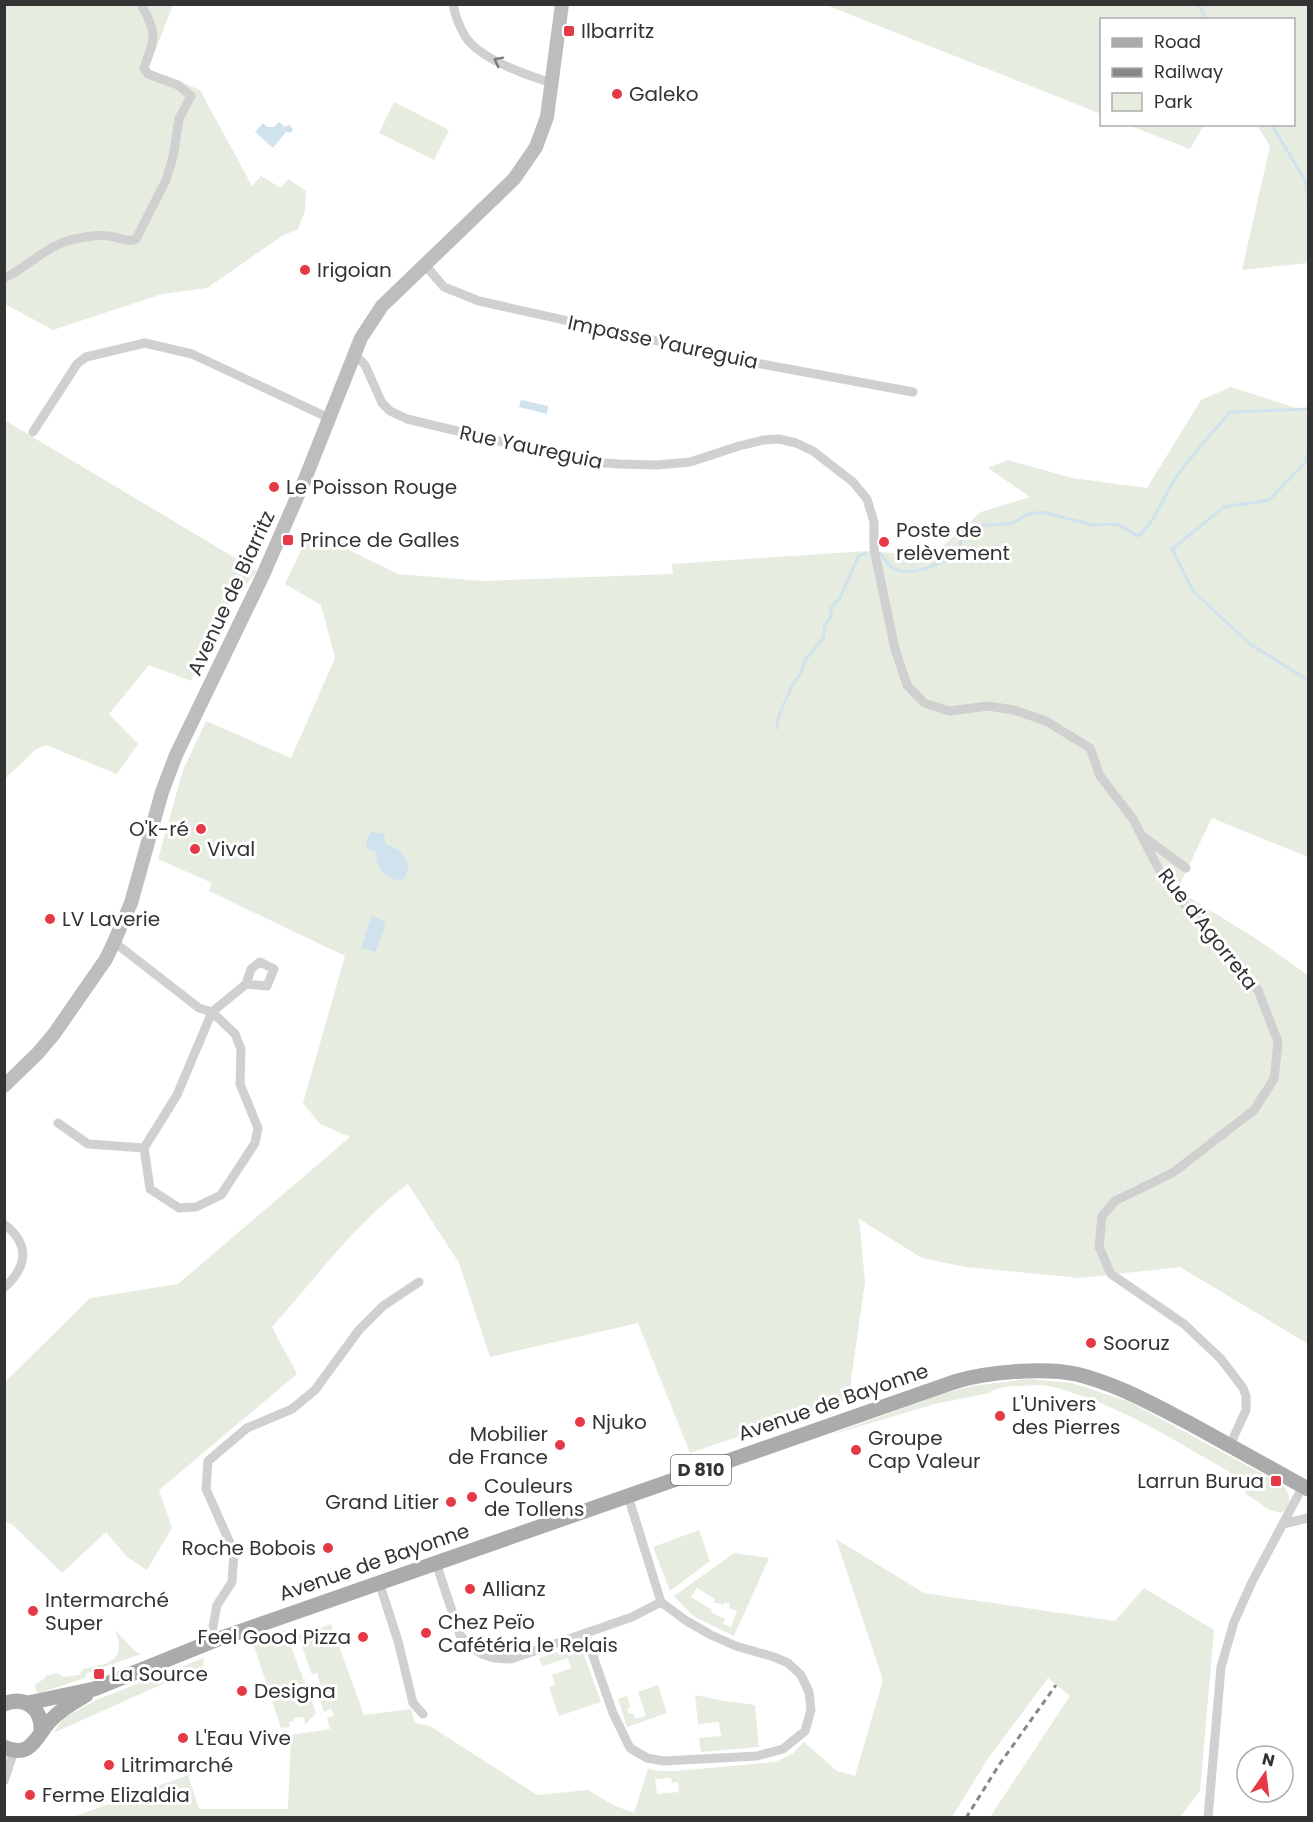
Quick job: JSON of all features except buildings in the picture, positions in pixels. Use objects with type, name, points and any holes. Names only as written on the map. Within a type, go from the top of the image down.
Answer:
[{"type":"main road","name":"Avenue de Biarritz","points":[[6,1086],[54,1034],[106,959],[130,903],[162,792],[176,755],[263,575],[305,479],[354,353],[368,325],[382,306],[514,179],[536,147],[544,128],[562,4]]},
{"type":"main road","name":"Avenue de Bayonne","points":[[94,1689],[213,1641],[958,1381],[1009,1372],[1046,1371],[1074,1374],[1135,1394],[1306,1488]]},
{"type":"main road","name":"D 810","points":[[28,1703],[94,1689]]},
{"type":"main road","name":"D 810","points":[[41,1730],[58,1713],[94,1689]]},
{"type":"main road","points":[[4,1704],[18,1701],[28,1703],[39,1715],[41,1730],[32,1746],[26,1749],[9,1749]]},
{"type":"street","points":[[4,278],[12,275],[35,256],[63,242],[108,236],[130,242],[136,239],[141,231],[166,180],[173,157],[179,119],[191,96],[178,84],[148,74],[144,68],[155,37],[141,4]]},
{"type":"street","points":[[453,4],[465,37],[482,52],[502,64],[552,83]]},
{"type":"street","name":"Impasse Yaureguia","points":[[424,265],[444,287],[479,301],[756,363],[913,392]]},
{"type":"street","points":[[33,432],[76,364],[86,357],[145,343],[192,354],[328,418]]},
{"type":"street","name":"Rue Yaureguia","points":[[354,353],[365,365],[382,403],[390,411],[407,419],[552,454],[590,462],[657,465],[690,462],[764,440],[779,439],[796,443],[813,451],[853,482],[867,499],[874,522],[874,549],[895,649],[907,685],[924,703],[949,711],[988,706],[1014,710],[1046,721],[1090,748]]},
{"type":"street","name":"Rue d'Agorreta","points":[[1090,748],[1100,776],[1133,819],[1166,883],[1258,990],[1278,1042],[1274,1079],[1254,1110],[1174,1172],[1115,1200],[1102,1216],[1099,1247],[1111,1274],[1184,1324],[1221,1359],[1243,1388],[1246,1396],[1246,1410],[1230,1445]]},
{"type":"street","name":"Rue d'Agorreta","points":[[1141,835],[1186,868]]},
{"type":"street","points":[[114,942],[199,1008],[212,1012],[235,1034],[241,1049],[240,1084],[258,1128],[255,1143],[221,1195],[196,1207],[179,1208],[150,1189],[144,1148],[177,1095],[212,1012],[246,984]]},
{"type":"street","points":[[58,1123],[88,1144],[144,1148]]},
{"type":"street","points":[[4,1224],[15,1235],[24,1255],[22,1268],[4,1288]]},
{"type":"street","points":[[213,1641],[212,1632],[217,1605],[232,1582],[234,1552],[206,1489],[208,1461],[248,1428],[292,1409],[315,1390],[359,1330],[383,1306],[419,1282]]},
{"type":"street","points":[[1211,1815],[1221,1667],[1239,1612],[1252,1582],[1283,1524],[1306,1488]]},
{"type":"street","points":[[585,1633],[613,1713],[630,1748],[647,1758],[664,1761],[757,1756],[783,1749],[805,1731],[811,1710],[809,1692],[801,1675],[788,1663],[711,1635],[685,1620],[661,1602],[628,1496]]},
{"type":"street","points":[[1283,1524],[1308,1518]]},
{"type":"street","points":[[436,1563],[460,1635],[471,1647],[482,1654],[511,1659],[632,1617],[661,1602]]},
{"type":"street","points":[[379,1582],[398,1641],[413,1702],[423,1714]]},
{"type":"street","points":[[4,1780],[9,1749]]},
{"type":"green space","points":[[5,5],[173,5],[148,69],[200,90],[252,186],[261,176],[281,188],[288,179],[306,191],[305,211],[298,229],[282,236],[207,288],[162,294],[53,330],[5,304]]},
{"type":"green space","points":[[826,5],[1308,5],[1308,263],[1242,270],[1270,146],[1258,126],[1295,126],[1295,18],[1100,18],[1100,114]]},
{"type":"green space","points":[[394,102],[449,130],[434,160],[379,133]]},
{"type":"green space","points":[[1131,126],[1203,126],[1190,149]]},
{"type":"green space","points":[[1231,387],[1308,412],[1308,857],[1212,818],[1177,890],[1255,938],[1308,975],[1308,1344],[1180,1267],[1080,1278],[966,1267],[922,1258],[859,1219],[865,1282],[850,1399],[690,1453],[638,1323],[490,1357],[459,1263],[408,1184],[353,1233],[272,1327],[297,1374],[159,1490],[172,1528],[147,1570],[127,1557],[106,1532],[62,1573],[13,1525],[5,1521],[5,1382],[90,1298],[178,1284],[350,1137],[320,1124],[303,1103],[345,956],[209,891],[212,883],[158,859],[183,770],[206,721],[291,758],[335,658],[321,605],[285,584],[310,531],[398,574],[483,581],[673,574],[672,564],[867,551],[932,556],[981,512],[1030,497],[988,468],[1008,460],[1072,478],[1147,488],[1201,400]]},
{"type":"green space","points":[[6,421],[257,571],[226,609],[191,681],[149,665],[109,714],[138,744],[117,774],[46,745],[36,749],[5,779],[4,423]]},
{"type":"green space","points":[[1029,1379],[1072,1383],[1130,1402],[1283,1485],[1289,1496],[1288,1506],[1282,1513],[1270,1510],[1246,1494],[1242,1479],[1148,1425],[1098,1402],[1045,1385],[1000,1388],[989,1393],[935,1404],[827,1436],[945,1393],[972,1386]]},
{"type":"green space","points":[[699,1530],[710,1561],[670,1591],[653,1547]]},
{"type":"green space","points":[[836,1539],[924,1593],[1115,1621],[1144,1588],[1214,1630],[1200,1791],[1180,1817],[990,1817],[1070,1696],[1048,1678],[987,1760],[952,1817],[73,1817],[188,1775],[199,1809],[288,1809],[291,1735],[330,1729],[327,1718],[334,1715],[331,1709],[324,1712],[315,1685],[320,1683],[317,1673],[312,1675],[298,1635],[331,1624],[364,1715],[411,1709],[415,1723],[430,1726],[537,1795],[588,1790],[613,1805],[634,1813],[648,1769],[677,1771],[775,1762],[792,1754],[804,1742],[837,1771],[855,1776],[883,1680]],"holes":[[[671,1778],[672,1783],[678,1782],[679,1792],[657,1794],[655,1779]]]},
{"type":"green space","points":[[734,1553],[769,1558],[734,1636],[693,1616],[674,1596]],"holes":[[[697,1588],[715,1599],[713,1602],[723,1605],[725,1602],[730,1604],[729,1608],[737,1611],[731,1627],[723,1624],[725,1619],[691,1597]]]},
{"type":"green space","points":[[115,1630],[135,1651],[141,1654],[87,1673],[85,1678],[36,1692],[35,1685],[45,1676],[58,1673],[63,1677],[79,1675],[83,1669],[114,1659],[119,1648]]},
{"type":"green space","points":[[285,1630],[316,1713],[305,1725],[304,1717],[294,1718],[294,1721],[289,1722],[290,1727],[281,1728],[253,1643]]},
{"type":"green space","points":[[568,1649],[583,1652],[601,1702],[559,1716],[549,1687],[555,1685],[552,1675],[571,1668],[568,1658],[542,1666],[539,1658]]},
{"type":"green space","points":[[204,1658],[203,1666],[53,1733],[64,1718],[96,1700]]},
{"type":"green space","points":[[658,1685],[667,1713],[627,1727],[618,1699],[627,1696],[630,1707],[627,1709],[629,1714],[632,1713],[636,1719],[646,1716],[638,1692]]},
{"type":"green space","points":[[695,1695],[755,1705],[759,1747],[701,1752],[699,1738],[721,1736],[719,1722],[698,1724]]},
{"type":"water","points":[[279,122],[293,129],[291,133],[286,132],[273,148],[255,132],[263,123],[267,127],[274,127]]},
{"type":"water","points":[[521,400],[548,406],[547,414],[519,407]]},
{"type":"water","points":[[371,832],[384,834],[386,845],[402,853],[408,863],[407,874],[403,879],[392,879],[380,869],[376,852],[368,849],[366,844]]},
{"type":"water","points":[[372,916],[386,922],[376,952],[361,948]]},
{"type":"waterway","points":[[1198,4],[1206,18]]},
{"type":"waterway","points":[[1272,126],[1305,180],[1308,202]]},
{"type":"waterway","points":[[881,554],[891,567],[900,571],[928,568],[953,555],[959,547],[966,527],[1013,523],[1026,515],[1042,512],[1093,525],[1117,524],[1138,536],[1150,524],[1179,473],[1230,412],[1308,409]]},
{"type":"waterway","points":[[1308,453],[1305,463],[1269,500],[1224,507],[1172,549],[1193,591],[1250,644],[1308,680]]},
{"type":"waterway","points":[[777,728],[779,715],[793,684],[801,673],[805,660],[824,637],[824,627],[831,616],[831,608],[840,598],[859,555],[866,554]]},
{"type":"railway","points":[[966,1818],[999,1765],[1056,1685]]},
{"type":"place","name":"Ilbarritz","points":[[569,31]]},
{"type":"place","name":"Galeko","points":[[617,94]]},
{"type":"place","name":"Irigoian","points":[[305,270]]},
{"type":"place","name":"Le Poisson Rouge","points":[[274,487]]},
{"type":"place","name":"Prince de Galles","points":[[288,540]]},
{"type":"place","name":"Poste de relèvement","points":[[884,542]]},
{"type":"place","name":"O'k-ré","points":[[201,829]]},
{"type":"place","name":"Vival","points":[[195,849]]},
{"type":"place","name":"LV Laverie","points":[[50,919]]},
{"type":"place","name":"Sooruz","points":[[1091,1343]]},
{"type":"place","name":"L'Univers des Pierres","points":[[1000,1416]]},
{"type":"place","name":"Njuko","points":[[580,1422]]},
{"type":"place","name":"Mobilier de France","points":[[560,1445]]},
{"type":"place","name":"Groupe Cap Valeur","points":[[856,1450]]},
{"type":"place","name":"Larrun Burua","points":[[1276,1481]]},
{"type":"place","name":"Couleurs de Tollens","points":[[472,1497]]},
{"type":"place","name":"Grand Litier","points":[[451,1502]]},
{"type":"place","name":"Roche Bobois","points":[[328,1548]]},
{"type":"place","name":"Allianz","points":[[470,1589]]},
{"type":"place","name":"Intermarché Super","points":[[33,1611]]},
{"type":"place","name":"Chez Peïo Cafétéria le Relais","points":[[426,1633]]},
{"type":"place","name":"Feel Good Pizza","points":[[363,1637]]},
{"type":"place","name":"La Source","points":[[99,1674]]},
{"type":"place","name":"Designa","points":[[242,1691]]},
{"type":"place","name":"L'Eau Vive","points":[[183,1738]]},
{"type":"place","name":"Litrimarché","points":[[109,1765]]},
{"type":"place","name":"Ferme Elizaldia","points":[[30,1795]]}]
